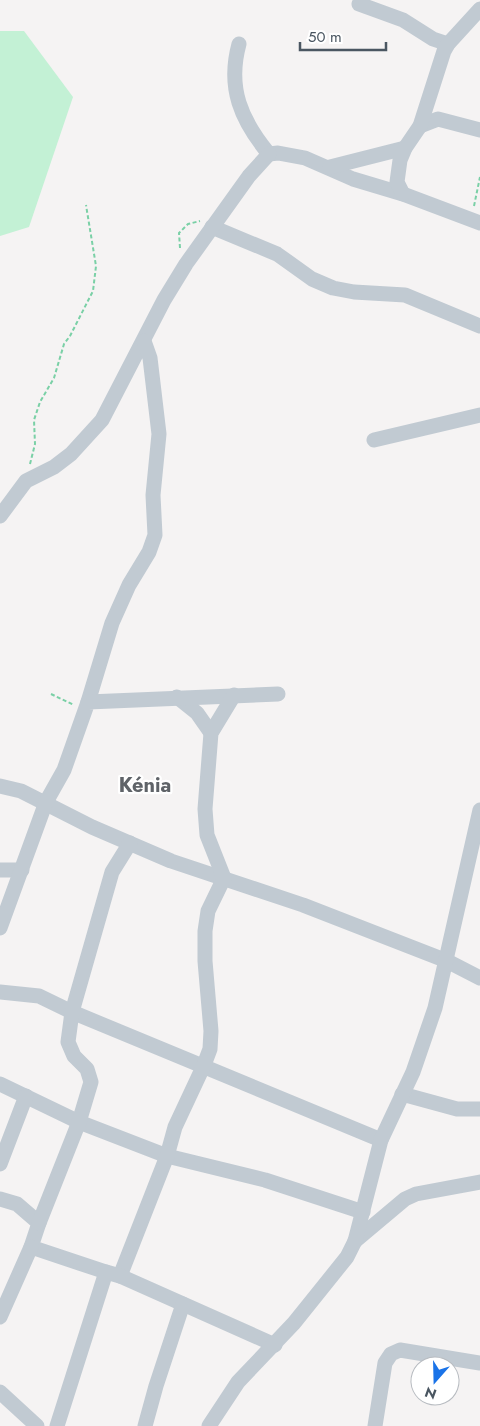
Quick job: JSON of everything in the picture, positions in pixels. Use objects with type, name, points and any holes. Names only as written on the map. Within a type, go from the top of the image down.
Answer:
[{"type":"street","points":[[359,4],[403,20],[433,40],[448,44]]},
{"type":"street","points":[[403,194],[397,182],[397,170],[404,148],[420,126],[448,44],[480,9]]},
{"type":"street","points":[[239,44],[233,72],[235,91],[249,125],[269,154]]},
{"type":"street","points":[[420,126],[438,119],[460,123],[480,130]]},
{"type":"street","points":[[330,167],[404,148]]},
{"type":"street","points":[[0,516],[26,481],[54,467],[87,438],[102,420],[164,300],[186,264],[248,176],[269,154],[278,153],[305,158],[330,167],[353,179],[403,194],[479,223]]},
{"type":"street","points":[[212,227],[277,254],[312,279],[334,288],[354,292],[405,295],[480,326]]},
{"type":"street","points":[[0,928],[46,802],[64,770],[87,706],[112,623],[129,585],[149,552],[155,535],[153,495],[159,434],[150,358],[144,341]]},
{"type":"street","points":[[374,440],[480,415]]},
{"type":"street","points":[[87,706],[177,697],[278,694]]},
{"type":"street","points":[[57,1426],[113,1274],[167,1156],[181,1112],[210,1049],[211,1031],[204,961],[205,931],[208,911],[224,878],[212,850],[204,821],[212,733],[234,695]]},
{"type":"street","points":[[177,697],[197,713],[212,733]]},
{"type":"street","points":[[0,786],[21,791],[92,827],[171,861],[303,905],[446,961],[480,978]]},
{"type":"street","points":[[209,1426],[238,1382],[275,1345],[325,1286],[347,1257],[355,1241],[381,1140],[413,1072],[435,1008],[480,810]]},
{"type":"street","points":[[0,1317],[31,1247],[79,1122],[91,1076],[74,1056],[68,1042],[72,1012],[112,872],[130,844]]},
{"type":"street","points":[[0,870],[22,870]]},
{"type":"street","points":[[0,992],[39,996],[72,1012],[204,1065],[381,1140]]},
{"type":"street","points":[[0,1084],[79,1122],[167,1156],[265,1180],[363,1212]]},
{"type":"street","points":[[402,1094],[457,1109],[480,1109]]},
{"type":"street","points":[[0,1164],[26,1096]]},
{"type":"street","points":[[355,1241],[393,1208],[416,1194],[480,1182]]},
{"type":"street","points":[[0,1198],[17,1204],[39,1223]]},
{"type":"street","points":[[31,1247],[113,1274],[275,1345]]},
{"type":"street","points":[[145,1426],[183,1304]]},
{"type":"street","points":[[375,1426],[385,1363],[391,1354],[400,1350],[480,1363]]},
{"type":"street","points":[[0,1392],[37,1426]]},
{"type":"path","points":[[479,223],[474,204],[480,177]]},
{"type":"path","points":[[26,481],[35,444],[34,420],[40,402],[54,378],[64,344],[93,291],[96,266],[86,205]]},
{"type":"path","points":[[186,264],[182,257],[179,233],[188,224],[201,221],[212,227]]},
{"type":"path","points":[[51,694],[87,706]]},
{"type":"green space","points":[[0,31],[24,31],[73,97],[29,227],[0,236]]},
{"type":"district","name":"Kénia","points":[[145,785]]}]
